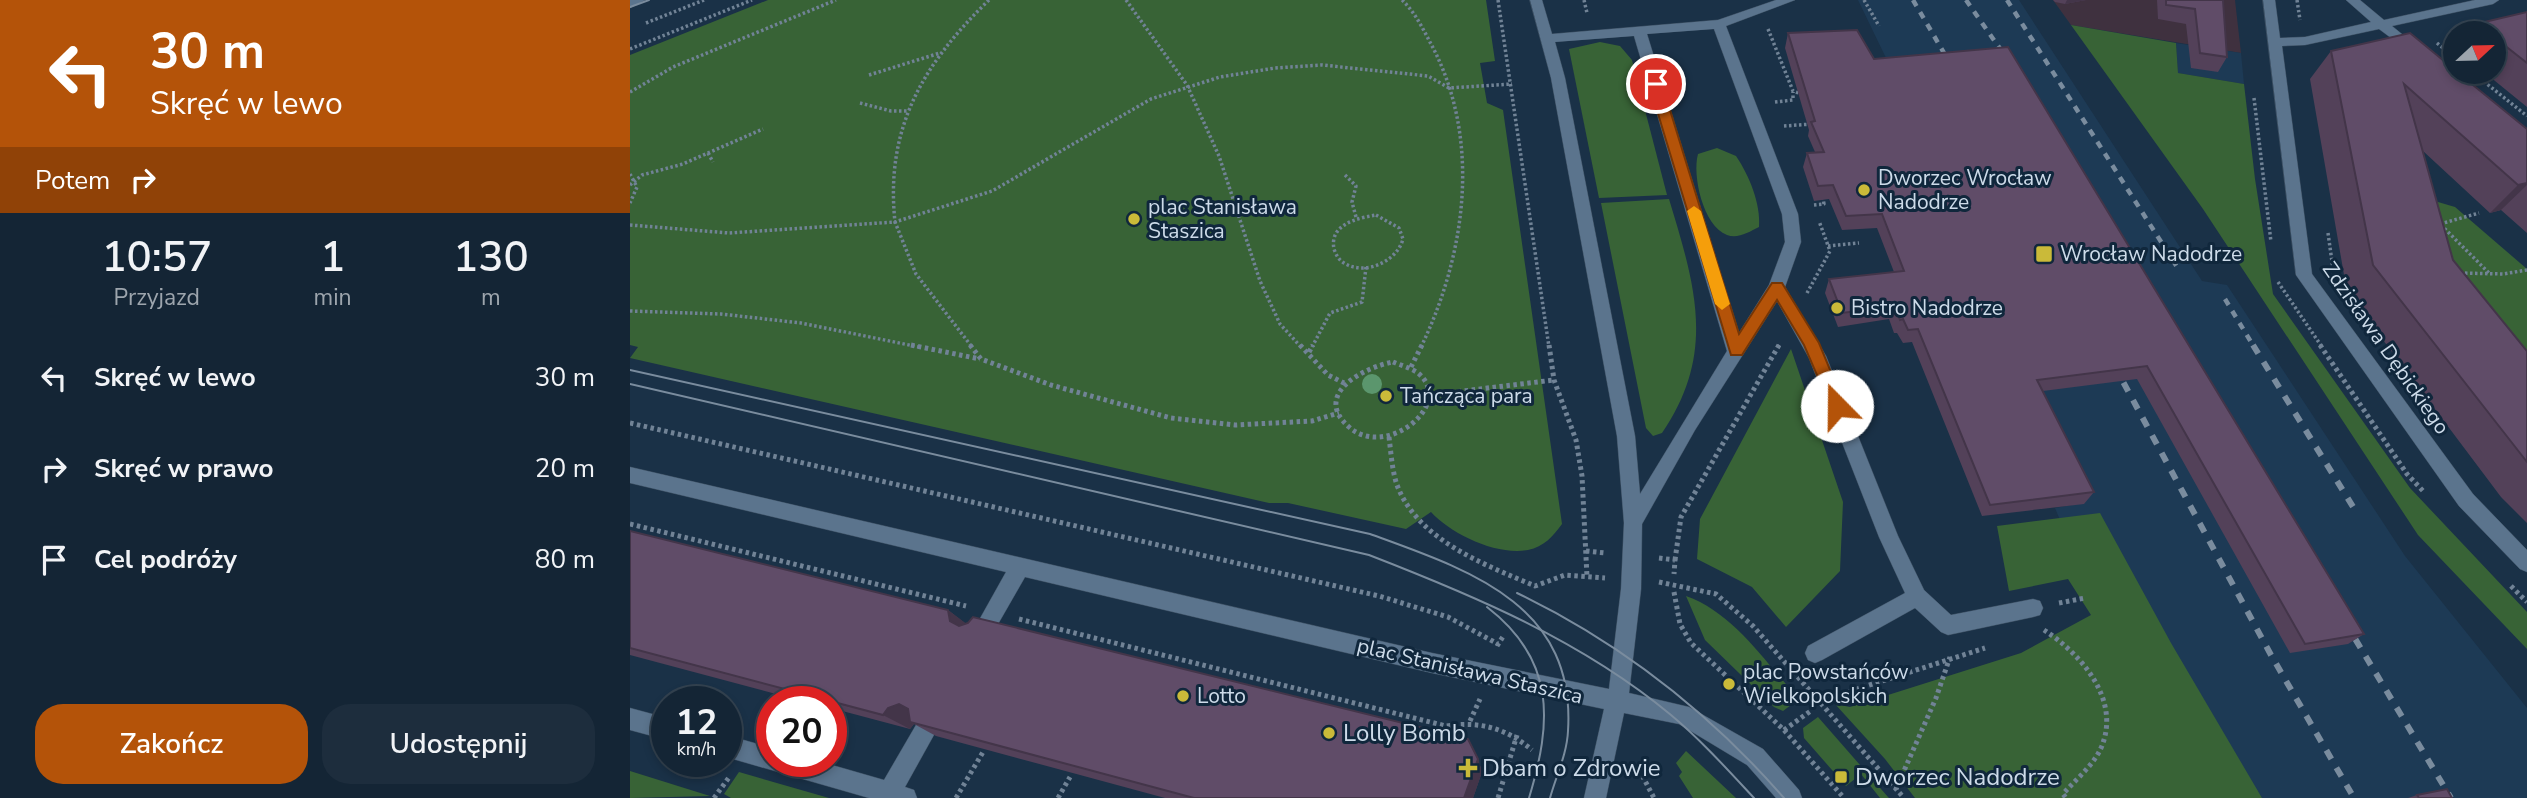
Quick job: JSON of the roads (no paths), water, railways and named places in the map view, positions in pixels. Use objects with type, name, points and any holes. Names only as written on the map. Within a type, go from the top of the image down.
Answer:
[{"type":"street","points":[[630,4],[639,0]]},
{"type":"street","points":[[1536,0],[1558,78],[1626,436],[1633,523],[1631,591],[1618,702],[1595,798]]},
{"type":"street","points":[[1545,39],[1719,24],[1788,0]]},
{"type":"street","name":"Zdzisława Dębickiego","points":[[2269,0],[2304,275],[2466,500],[2527,563]]},
{"type":"street","points":[[2352,0],[2431,65]]},
{"type":"street","points":[[2275,42],[2305,41],[2493,0]]},
{"type":"street","points":[[1633,523],[1777,287],[1793,242],[1790,214],[1719,24]]},
{"type":"street","points":[[1640,31],[1737,351]]},
{"type":"street","points":[[1777,287],[1817,356],[1889,537],[1917,597],[1948,625],[2033,608]]},
{"type":"street","name":"plac Stanisława Staszica","points":[[630,475],[1432,663],[1618,702]]},
{"type":"street","points":[[984,631],[1020,567]]},
{"type":"street","points":[[1815,653],[1917,597]]},
{"type":"street","points":[[1618,702],[1682,714],[1755,757],[1791,798]]},
{"type":"street","points":[[630,719],[651,725]]},
{"type":"street","points":[[836,777],[898,795],[924,733]]},
{"type":"tram line","points":[[630,7],[649,0]]},
{"type":"tram line","points":[[630,370],[1370,534],[1444,562],[1478,579],[1509,598],[1540,631]]},
{"type":"tram line","points":[[630,384],[1369,555],[1488,604],[1540,631]]},
{"type":"tram line","points":[[1517,593],[1592,634],[1661,682],[1725,736],[1784,798]]},
{"type":"tram line","points":[[1487,607],[1510,627],[1526,649],[1537,671],[1544,718],[1542,744],[1529,798]]},
{"type":"tram line","points":[[1540,631],[1601,665],[1671,715],[1714,755],[1754,798]]},
{"type":"tram line","points":[[1540,631],[1554,652],[1566,688],[1567,740],[1550,798]]},
{"type":"railway","points":[[1913,0],[1954,70]]},
{"type":"railway","points":[[1966,0],[2010,63]]},
{"type":"railway","points":[[2007,0],[2179,270]]},
{"type":"railway","points":[[2225,299],[2254,347]]},
{"type":"railway","points":[[2253,345],[2355,510]]},
{"type":"railway","points":[[2114,365],[2271,655],[2354,798]]},
{"type":"railway","points":[[2345,622],[2451,798]]},
{"type":"place","name":"Dworzec Wrocław Nadodrze","points":[[1864,190]]},
{"type":"place","name":"plac Stanisława Staszica","points":[[1134,219]]},
{"type":"place","name":"Wrocław Nadodrze","points":[[2044,254]]},
{"type":"place","name":"Bistro Nadodrze","points":[[1837,308]]},
{"type":"place","name":"Tańcząca para","points":[[1386,396]]},
{"type":"place","name":"plac Powstańców Wielkopolskich","points":[[1729,684]]},
{"type":"place","name":"Lotto","points":[[1183,696]]},
{"type":"place","name":"Lolly Bomb","points":[[1329,733]]},
{"type":"place","name":"Dbam o Zdrowie","points":[[1468,768]]},
{"type":"place","name":"Dworzec Nadodrze","points":[[1841,777]]}]
